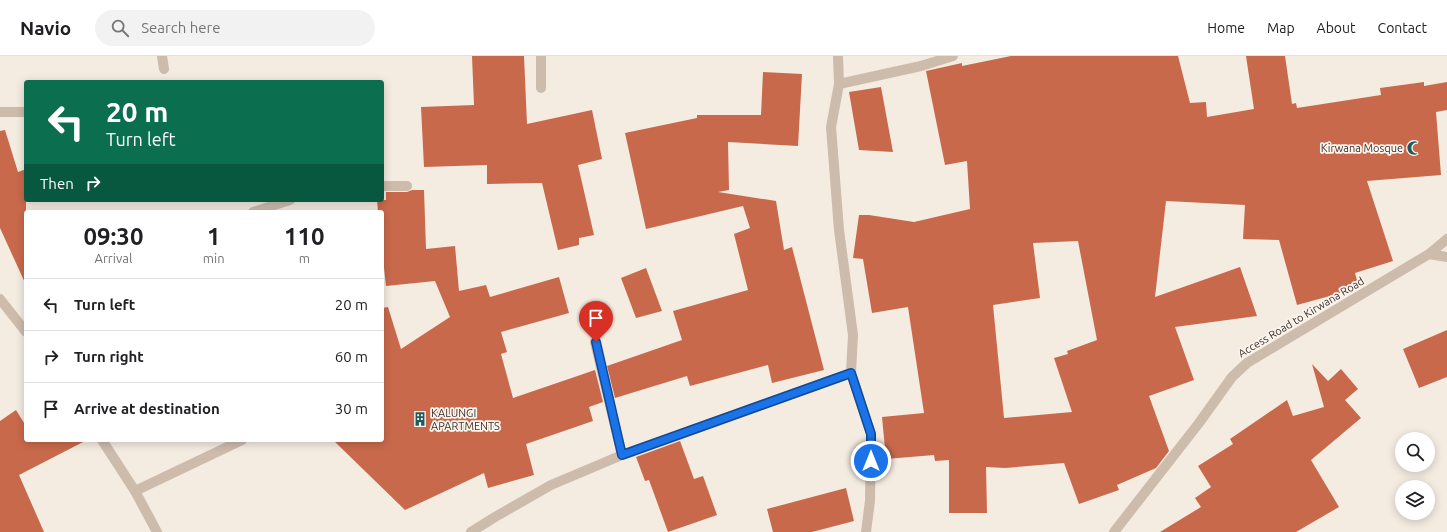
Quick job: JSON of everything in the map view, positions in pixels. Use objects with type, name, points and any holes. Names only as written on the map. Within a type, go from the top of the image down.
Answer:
[{"type":"street","points":[[162,56],[164,69]]},
{"type":"street","points":[[541,56],[541,88]]},
{"type":"street","points":[[838,56],[839,84],[831,127],[839,230],[853,335],[851,373],[871,434],[870,501],[866,532]]},
{"type":"street","points":[[839,84],[921,66],[952,56]]},
{"type":"street","points":[[0,112],[24,112]]},
{"type":"street","points":[[384,186],[407,186]]},
{"type":"street","points":[[259,210],[284,202]]},
{"type":"street","name":"Access Road to Kirwana Road","points":[[1114,532],[1199,423],[1232,377],[1247,363],[1429,254],[1447,239]]},
{"type":"street","points":[[1429,254],[1447,257]]},
{"type":"street","points":[[0,299],[24,326]]},
{"type":"street","points":[[596,342],[622,455]]},
{"type":"street","points":[[471,532],[550,485],[622,455],[851,373]]},
{"type":"street","points":[[103,442],[158,532]]},
{"type":"street","points":[[135,492],[238,442]]},
{"type":"building","points":[[472,56],[524,56],[527,124],[592,110],[602,159],[578,165],[594,235],[579,238],[579,245],[558,250],[542,183],[487,184],[487,165],[424,167],[421,107],[474,105]]},
{"type":"building","points":[[1011,56],[1178,56],[1190,103],[1206,102],[1207,117],[1254,109],[1246,56],[1285,56],[1292,104],[1296,103],[1297,108],[1381,95],[1380,88],[1424,82],[1424,86],[1447,82],[1447,110],[1436,112],[1441,175],[1367,181],[1393,261],[1355,273],[1359,288],[1297,305],[1279,240],[1243,239],[1245,205],[1166,201],[1155,297],[1240,267],[1257,316],[1175,327],[1194,380],[1149,396],[1169,451],[1156,468],[1117,485],[1119,490],[1079,504],[1064,463],[1005,468],[986,467],[987,513],[949,513],[949,460],[935,461],[934,455],[886,459],[882,417],[924,413],[908,307],[872,313],[863,259],[853,258],[859,215],[869,215],[914,222],[970,209],[967,161],[945,165],[926,71],[962,63],[962,66]],"holes":[[[1078,241],[1097,340],[1067,351],[1068,354],[1054,358],[1072,412],[1004,418],[993,305],[1040,298],[1033,243]]]},
{"type":"building","points":[[763,72],[802,74],[798,146],[728,142],[729,190],[718,192],[776,201],[784,250],[792,247],[824,370],[772,383],[768,365],[690,386],[687,376],[615,398],[607,366],[682,340],[673,311],[748,290],[734,234],[750,228],[743,206],[646,229],[625,133],[697,118],[697,115],[761,115]]},
{"type":"building","points":[[881,87],[893,152],[859,150],[849,92]]},
{"type":"building","points":[[5,130],[18,172],[24,170],[24,202],[26,202],[26,210],[24,210],[24,281],[0,228],[0,131]]},
{"type":"building","points":[[412,190],[424,190],[426,249],[455,246],[459,291],[486,285],[490,297],[559,277],[569,313],[501,332],[507,352],[501,354],[513,398],[595,370],[603,402],[589,407],[593,421],[526,444],[534,475],[488,488],[484,473],[405,510],[335,442],[384,442],[384,308],[388,307],[401,349],[450,317],[435,281],[386,286],[384,268],[384,210],[378,210],[377,202],[384,202],[384,200],[386,200],[386,192],[407,192]]},
{"type":"building","points":[[646,268],[662,311],[636,318],[621,278]]},
{"type":"building","points":[[1447,330],[1447,377],[1419,388],[1403,349]]},
{"type":"building","points":[[1312,364],[1328,381],[1341,369],[1358,389],[1345,400],[1361,418],[1311,460],[1339,507],[1296,532],[1160,532],[1201,507],[1195,498],[1211,487],[1198,466],[1233,444],[1230,439],[1287,400],[1293,416],[1324,407]]},
{"type":"building","points":[[16,410],[24,423],[24,442],[83,442],[19,475],[44,532],[0,532],[0,421]]},
{"type":"building","points":[[680,441],[694,479],[703,476],[717,515],[668,532],[649,480],[645,481],[636,457]]},
{"type":"building","points":[[846,488],[854,521],[812,532],[773,532],[767,509]]},
{"type":"place","name":"Kirwana Mosque","points":[[1414,148]]},
{"type":"place","name":"KALUNGI APARTMENTS","points":[[420,419]]},
{"type":"route","points":[[596,342],[622,455],[851,373],[871,434],[871,461]]}]
